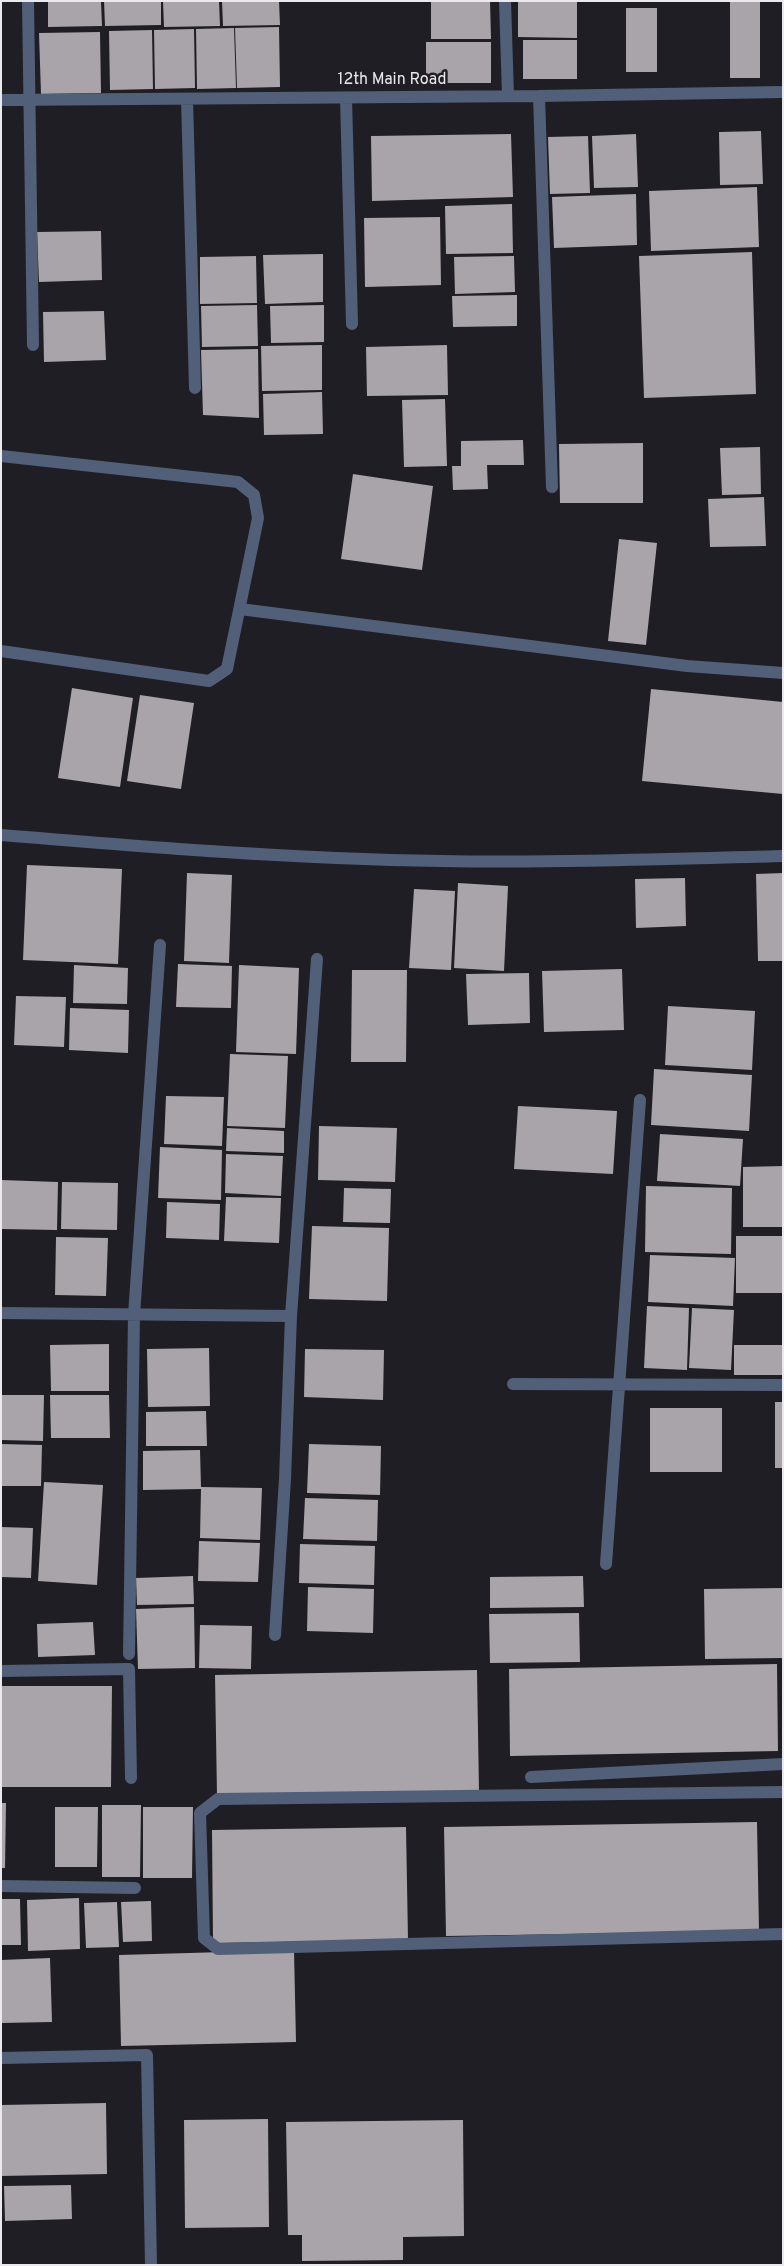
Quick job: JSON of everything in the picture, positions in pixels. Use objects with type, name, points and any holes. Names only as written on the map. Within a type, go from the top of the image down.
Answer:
[{"type":"street","points":[[28,1],[33,345]]},
{"type":"street","points":[[506,1],[508,96]]},
{"type":"street","name":"12th Main Road","points":[[1,100],[346,98],[783,92]]},
{"type":"street","points":[[539,96],[552,488]]},
{"type":"street","points":[[346,98],[352,324]]},
{"type":"street","points":[[187,99],[195,388]]},
{"type":"street","points":[[1,456],[238,482],[254,495],[258,518],[227,670],[209,681],[1,651]]},
{"type":"street","points":[[240,609],[687,666],[783,673]]},
{"type":"street","points":[[1,835],[167,849],[438,861],[556,862],[783,856]]},
{"type":"street","points":[[129,1654],[134,1315],[160,945]]},
{"type":"street","points":[[275,1635],[285,1479],[291,1316],[317,959]]},
{"type":"street","points":[[606,1564],[640,1100]]},
{"type":"street","points":[[1,1313],[291,1316]]},
{"type":"street","points":[[513,1384],[783,1385]]},
{"type":"street","points":[[1,1671],[129,1669],[131,1778]]},
{"type":"street","points":[[531,1777],[783,1764]]},
{"type":"street","points":[[783,1792],[218,1799],[200,1813],[204,1938],[218,1949],[783,1934]]},
{"type":"street","points":[[1,1886],[134,1888]]},
{"type":"street","points":[[1,2058],[147,2055],[151,2265]]},
{"type":"building","points":[[48,1],[101,1],[102,26],[48,27]]},
{"type":"building","points":[[104,1],[161,1],[161,25],[105,26]]},
{"type":"building","points":[[163,1],[219,1],[220,26],[164,27]]},
{"type":"building","points":[[222,1],[279,1],[280,25],[223,26]]},
{"type":"building","points":[[431,1],[490,1],[491,39],[431,39]]},
{"type":"building","points":[[518,1],[577,1],[577,38],[518,37]]},
{"type":"building","points":[[730,1],[760,1],[760,78],[730,78]]},
{"type":"building","points":[[626,8],[657,8],[657,72],[626,72]]},
{"type":"building","points":[[279,27],[280,87],[237,88],[235,28]]},
{"type":"building","points":[[234,28],[236,88],[197,89],[196,29]]},
{"type":"building","points":[[194,29],[195,88],[155,89],[154,30]]},
{"type":"building","points":[[152,30],[153,89],[110,90],[109,31]]},
{"type":"building","points":[[100,32],[101,93],[41,94],[39,33]]},
{"type":"building","points":[[523,40],[577,40],[577,79],[523,79]]},
{"type":"building","points":[[426,42],[491,42],[491,83],[426,83]]},
{"type":"building","points":[[761,131],[763,184],[720,185],[719,132]]},
{"type":"building","points":[[511,134],[513,197],[372,201],[371,136]]},
{"type":"building","points":[[636,134],[638,187],[594,188],[592,136]]},
{"type":"building","points":[[588,136],[590,193],[550,194],[548,137]]},
{"type":"building","points":[[757,187],[759,247],[651,251],[649,191]]},
{"type":"building","points":[[636,194],[637,245],[554,248],[552,197]]},
{"type":"building","points":[[512,204],[513,253],[446,254],[445,206]]},
{"type":"building","points":[[440,217],[441,285],[365,287],[364,218]]},
{"type":"building","points":[[101,231],[102,280],[39,282],[37,232]]},
{"type":"building","points":[[752,252],[756,394],[644,398],[639,256]]},
{"type":"building","points":[[323,254],[323,302],[265,304],[263,255]]},
{"type":"building","points":[[256,256],[257,303],[200,304],[200,257]]},
{"type":"building","points":[[514,256],[515,292],[455,294],[454,257]]},
{"type":"building","points":[[517,295],[517,326],[453,327],[452,296]]},
{"type":"building","points":[[257,305],[258,346],[202,347],[201,306]]},
{"type":"building","points":[[324,305],[324,342],[271,343],[270,306]]},
{"type":"building","points":[[104,311],[106,360],[44,362],[43,312]]},
{"type":"building","points":[[322,345],[322,390],[262,391],[261,346]]},
{"type":"building","points":[[447,345],[448,395],[367,396],[366,347]]},
{"type":"building","points":[[258,349],[259,418],[203,415],[201,350]]},
{"type":"building","points":[[322,392],[323,434],[264,435],[263,394]]},
{"type":"building","points":[[445,399],[447,466],[404,467],[402,400]]},
{"type":"building","points":[[523,440],[524,465],[487,465],[488,489],[453,490],[452,466],[461,466],[461,441]]},
{"type":"building","points":[[643,443],[643,503],[560,503],[559,444]]},
{"type":"building","points":[[760,447],[761,494],[722,495],[720,448]]},
{"type":"building","points":[[353,474],[433,486],[422,570],[341,559]]},
{"type":"building","points":[[764,497],[766,546],[710,547],[708,499]]},
{"type":"building","points":[[619,539],[657,543],[646,645],[608,641]]},
{"type":"building","points":[[72,688],[133,698],[120,787],[58,778]]},
{"type":"building","points":[[651,689],[783,702],[783,794],[642,781]]},
{"type":"building","points":[[140,695],[194,703],[181,789],[127,781]]},
{"type":"building","points":[[27,865],[122,869],[118,964],[23,960]]},
{"type":"building","points":[[187,873],[232,875],[229,963],[184,961]]},
{"type":"building","points":[[783,873],[783,961],[758,961],[756,874]]},
{"type":"building","points":[[685,878],[686,926],[636,928],[635,879]]},
{"type":"building","points":[[458,883],[508,886],[504,971],[454,968]]},
{"type":"building","points":[[414,889],[455,891],[451,970],[409,968]]},
{"type":"building","points":[[178,964],[232,966],[231,1008],[176,1007]]},
{"type":"building","points":[[74,965],[128,968],[127,1004],[73,1003]]},
{"type":"building","points":[[239,965],[299,968],[296,1054],[236,1052]]},
{"type":"building","points":[[622,969],[624,1030],[544,1032],[542,971]]},
{"type":"building","points":[[352,970],[407,970],[406,1062],[351,1062]]},
{"type":"building","points":[[529,973],[530,1023],[468,1025],[466,974]]},
{"type":"building","points":[[16,996],[66,997],[64,1047],[14,1045]]},
{"type":"building","points":[[668,1006],[755,1011],[752,1070],[665,1065]]},
{"type":"building","points":[[70,1008],[129,1010],[128,1053],[69,1050]]},
{"type":"building","points":[[230,1054],[288,1056],[285,1128],[227,1126]]},
{"type":"building","points":[[654,1069],[752,1075],[749,1131],[651,1125]]},
{"type":"building","points":[[166,1096],[224,1097],[222,1146],[164,1144]]},
{"type":"building","points":[[518,1106],[617,1111],[613,1174],[514,1169]]},
{"type":"building","points":[[319,1126],[397,1128],[395,1182],[318,1180]]},
{"type":"building","points":[[227,1128],[284,1131],[284,1153],[226,1151]]},
{"type":"building","points":[[660,1134],[743,1139],[740,1186],[657,1181]]},
{"type":"building","points":[[160,1147],[222,1150],[221,1200],[158,1198]]},
{"type":"building","points":[[226,1154],[283,1156],[281,1196],[225,1193]]},
{"type":"building","points":[[783,1166],[783,1227],[743,1227],[743,1167]]},
{"type":"building","points":[[1,1180],[58,1182],[57,1230],[1,1229]]},
{"type":"building","points":[[62,1182],[118,1183],[117,1230],[61,1229]]},
{"type":"building","points":[[646,1186],[732,1188],[731,1254],[645,1252]]},
{"type":"building","points":[[344,1188],[391,1189],[390,1223],[343,1222]]},
{"type":"building","points":[[226,1197],[281,1198],[279,1243],[224,1241]]},
{"type":"building","points":[[167,1202],[220,1204],[219,1240],[166,1238]]},
{"type":"building","points":[[312,1226],[389,1228],[387,1301],[309,1299]]},
{"type":"building","points":[[736,1236],[783,1236],[783,1293],[736,1293]]},
{"type":"building","points":[[56,1237],[108,1238],[106,1296],[55,1295]]},
{"type":"building","points":[[650,1255],[735,1258],[733,1306],[648,1302]]},
{"type":"building","points":[[647,1306],[689,1308],[687,1370],[644,1368]]},
{"type":"building","points":[[692,1308],[734,1310],[731,1370],[689,1368]]},
{"type":"building","points":[[109,1344],[109,1391],[51,1391],[50,1345]]},
{"type":"building","points":[[734,1345],[783,1345],[783,1375],[734,1375]]},
{"type":"building","points":[[209,1348],[210,1406],[148,1407],[147,1349]]},
{"type":"building","points":[[305,1349],[384,1350],[383,1400],[304,1397]]},
{"type":"building","points":[[1,1395],[44,1395],[43,1441],[1,1440]]},
{"type":"building","points":[[50,1395],[109,1395],[110,1438],[51,1438]]},
{"type":"building","points":[[775,1402],[783,1402],[783,1468],[775,1468]]},
{"type":"building","points":[[650,1408],[722,1408],[722,1472],[650,1472]]},
{"type":"building","points":[[206,1411],[207,1446],[146,1446],[146,1412]]},
{"type":"building","points":[[1,1444],[42,1445],[41,1486],[1,1486]]},
{"type":"building","points":[[309,1444],[381,1446],[380,1495],[307,1493]]},
{"type":"building","points":[[200,1450],[201,1487],[262,1488],[260,1540],[200,1538],[201,1489],[143,1490],[143,1451]]},
{"type":"building","points":[[44,1482],[103,1485],[97,1585],[38,1581]]},
{"type":"building","points":[[305,1498],[378,1500],[377,1541],[303,1539]]},
{"type":"building","points":[[1,1527],[33,1528],[31,1578],[1,1577]]},
{"type":"building","points":[[199,1541],[260,1543],[258,1582],[198,1581]]},
{"type":"building","points":[[300,1544],[375,1546],[374,1585],[299,1583]]},
{"type":"building","points":[[193,1576],[194,1604],[137,1605],[136,1578]]},
{"type":"building","points":[[583,1576],[584,1607],[490,1608],[490,1577]]},
{"type":"building","points":[[308,1587],[374,1589],[373,1633],[307,1631]]},
{"type":"building","points":[[783,1588],[783,1658],[705,1659],[704,1589]]},
{"type":"building","points":[[194,1607],[195,1668],[138,1669],[136,1609]]},
{"type":"building","points":[[579,1613],[580,1662],[490,1663],[489,1614]]},
{"type":"building","points":[[93,1622],[95,1655],[38,1657],[37,1624]]},
{"type":"building","points":[[200,1625],[252,1626],[251,1669],[199,1668]]},
{"type":"building","points":[[777,1664],[778,1751],[510,1756],[509,1669]]},
{"type":"building","points":[[477,1670],[479,1792],[217,1796],[215,1675]]},
{"type":"building","points":[[1,1686],[112,1686],[111,1787],[1,1787]]},
{"type":"building","points":[[1,1803],[6,1803],[5,1868],[1,1868]]},
{"type":"building","points":[[102,1805],[141,1805],[140,1877],[102,1877]]},
{"type":"building","points":[[55,1807],[98,1807],[97,1867],[55,1867]]},
{"type":"building","points":[[143,1807],[193,1807],[192,1878],[143,1878]]},
{"type":"building","points":[[757,1822],[759,1931],[446,1936],[444,1827]]},
{"type":"building","points":[[406,1827],[408,1940],[213,1943],[212,1830]]},
{"type":"building","points":[[79,1898],[80,1949],[28,1951],[27,1900]]},
{"type":"building","points":[[1,1899],[20,1899],[21,1945],[1,1945]]},
{"type":"building","points":[[151,1901],[152,1941],[123,1942],[121,1902]]},
{"type":"building","points":[[117,1902],[119,1947],[86,1948],[84,1903]]},
{"type":"building","points":[[294,1950],[296,2042],[121,2046],[119,1955]]},
{"type":"building","points":[[50,1958],[52,2022],[1,2023],[1,1960]]},
{"type":"building","points":[[106,2103],[107,2174],[1,2176],[1,2105]]},
{"type":"building","points":[[268,2119],[269,2227],[185,2228],[184,2120]]},
{"type":"building","points":[[463,2120],[464,2236],[403,2237],[403,2260],[302,2261],[302,2235],[288,2235],[286,2122]]},
{"type":"building","points":[[71,2185],[72,2219],[5,2221],[4,2186]]}]
